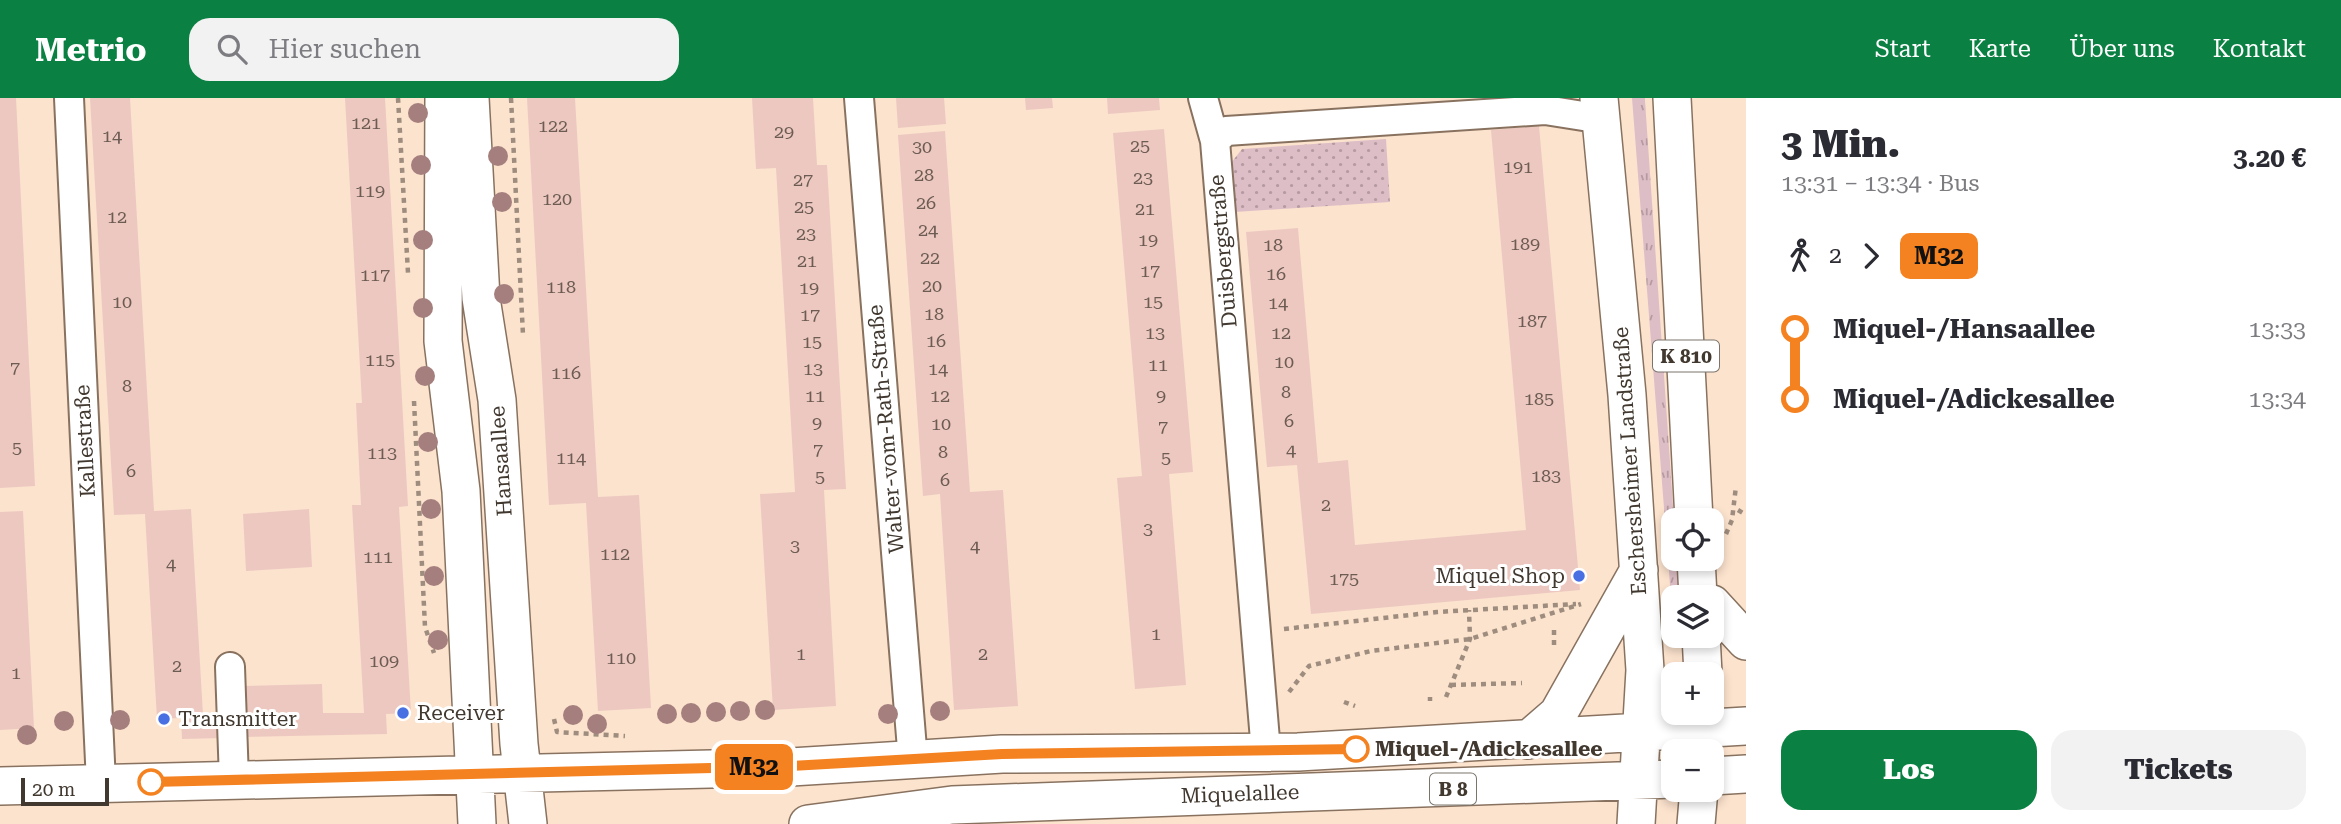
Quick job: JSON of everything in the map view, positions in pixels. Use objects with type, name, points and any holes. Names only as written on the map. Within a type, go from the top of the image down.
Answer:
[{"type":"main road","name":"Hansaallee","points":[[444,98],[443,341],[461,491],[477,824]]},
{"type":"main road","name":"Hansaallee","points":[[470,98],[481,298],[497,400],[528,824]]},
{"type":"main road","name":"K 810","points":[[1672,98],[1693,508]]},
{"type":"main road","name":"Eschersheimer Landstraße","points":[[1600,109],[1627,395],[1645,670],[1643,733],[1656,780],[1636,824]]},
{"type":"main road","points":[[1528,740],[1558,713],[1639,570]]},
{"type":"main road","points":[[1724,614],[1746,641]]},
{"type":"main road","name":"B 8","points":[[1703,731],[1746,726]]},
{"type":"main road","name":"Miquelallee","points":[[0,786],[913,761],[1002,754],[1266,752],[1703,731]]},
{"type":"main road","points":[[1724,775],[1746,774]]},
{"type":"main road","name":"Miquelallee","points":[[808,824],[953,805],[1656,780]]},
{"type":"main road","points":[[1696,824],[1698,802]]},
{"type":"street","name":"Kallestraße","points":[[69,98],[101,783]]},
{"type":"street","name":"Walter-vom-Rath-Straße","points":[[859,98],[913,761]]},
{"type":"street","name":"Duisbergstraße","points":[[1203,98],[1215,141],[1266,752]]},
{"type":"street","points":[[1215,141],[1226,131],[1600,109]]},
{"type":"street","points":[[230,667],[234,780]]},
{"type":"path","points":[[1738,510],[1746,514]]},
{"type":"path","points":[[1254,631],[1469,610],[1583,604],[1470,639],[1371,651],[1309,666],[1285,697]]},
{"type":"path","points":[[1446,697],[1470,639],[1469,610]]},
{"type":"path","points":[[1451,685],[1522,682]]},
{"type":"path","points":[[1344,702],[1355,706]]},
{"type":"path","points":[[554,719],[557,732],[584,733]]},
{"type":"green space","points":[[1632,98],[1645,98],[1673,508],[1664,508]]},
{"type":"green space","points":[[1386,139],[1390,202],[1235,212],[1231,163],[1242,149]]},
{"type":"green space","points":[[1669,571],[1677,571],[1678,585],[1670,585]]},
{"type":"building","points":[[0,98],[16,98],[35,486],[0,488]]},
{"type":"building","points":[[90,98],[130,98],[154,511],[191,509],[203,715],[222,715],[222,738],[182,739],[181,718],[157,719],[145,514],[114,515]]},
{"type":"building","points":[[345,98],[385,98],[408,506],[399,507],[411,713],[386,714],[387,734],[242,737],[241,686],[322,684],[323,713],[364,713],[352,505],[361,505],[356,403],[362,403]]},
{"type":"building","points":[[527,98],[575,98],[598,497],[639,495],[651,708],[598,711],[586,503],[549,505]]},
{"type":"building","points":[[752,98],[813,98],[817,165],[827,165],[846,489],[824,490],[836,706],[773,710],[760,494],[795,492],[776,168],[756,169]]},
{"type":"building","points":[[896,98],[944,98],[946,124],[898,128]]},
{"type":"building","points":[[1025,98],[1052,98],[1053,108],[1026,110]]},
{"type":"building","points":[[1107,98],[1159,98],[1160,110],[1108,114]]},
{"type":"building","points":[[1539,126],[1580,590],[1311,614],[1297,465],[1267,467],[1246,232],[1298,228],[1318,463],[1348,460],[1355,545],[1526,530],[1491,130]]},
{"type":"building","points":[[1164,129],[1193,472],[1169,474],[1186,685],[1135,689],[1117,478],[1142,476],[1113,133]]},
{"type":"building","points":[[945,131],[970,492],[1003,490],[1018,706],[954,710],[940,494],[923,496],[898,135]]},
{"type":"building","points":[[309,509],[312,567],[246,571],[243,514]]},
{"type":"building","points":[[23,511],[34,728],[0,730],[0,512]]},
{"type":"bus line","name":"M32","points":[[151,782],[791,766],[1002,754],[1298,752],[1356,749]]},
{"type":"place","name":"Miquel Shop","points":[[1579,576]]},
{"type":"place","name":"Receiver","points":[[403,713]]},
{"type":"place","name":"Transmitter","points":[[164,719]]},
{"type":"place","name":"Miquel-/Adickesallee","points":[[1356,749]]}]
